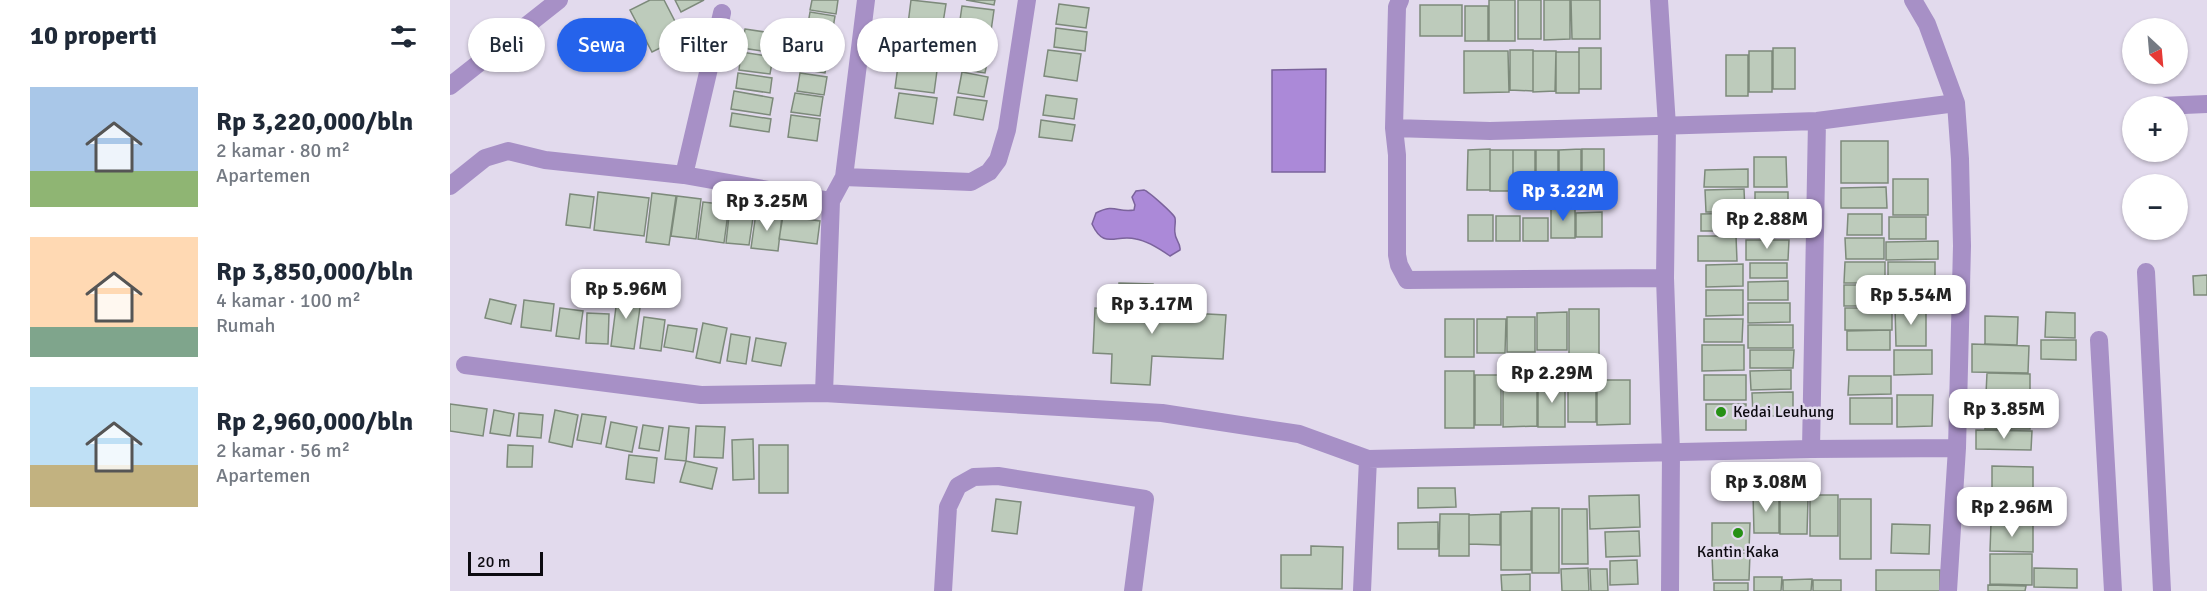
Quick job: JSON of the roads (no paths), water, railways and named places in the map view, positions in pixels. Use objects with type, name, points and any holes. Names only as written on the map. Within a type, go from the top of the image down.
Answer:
[{"type":"street","points":[[450,86],[559,0]]},
{"type":"street","points":[[824,393],[831,201],[844,177],[866,0]]},
{"type":"street","points":[[844,177],[971,182],[989,172],[998,160],[1007,130],[1027,0]]},
{"type":"street","points":[[1400,0],[1397,7],[1394,128],[1397,155],[1397,255],[1399,266],[1407,280],[1665,278]]},
{"type":"street","points":[[1659,0],[1667,126],[1665,278],[1671,452],[1670,591]]},
{"type":"street","points":[[1913,0],[1927,24],[1956,103],[1960,159],[1962,246],[1957,448],[1948,591]]},
{"type":"street","points":[[684,175],[722,13]]},
{"type":"street","points":[[1394,128],[1490,131],[1817,121],[1956,103]]},
{"type":"street","points":[[2188,105],[2207,104]]},
{"type":"street","points":[[1811,449],[1817,121]]},
{"type":"street","points":[[450,186],[484,158],[508,151],[545,160],[684,175],[831,201]]},
{"type":"street","points":[[2146,272],[2162,591]]},
{"type":"street","points":[[2099,340],[2113,591]]},
{"type":"street","points":[[465,365],[701,395],[824,393],[1162,413],[1299,434],[1368,459],[1957,448]]},
{"type":"street","points":[[1362,591],[1368,459]]},
{"type":"street","points":[[943,591],[948,507],[958,486],[974,477],[998,476],[1145,499],[1133,591]]},
{"type":"place","name":"Kedai Leuhung","points":[[1721,412]]},
{"type":"place","name":"Kantin Kaka","points":[[1738,533]]}]
